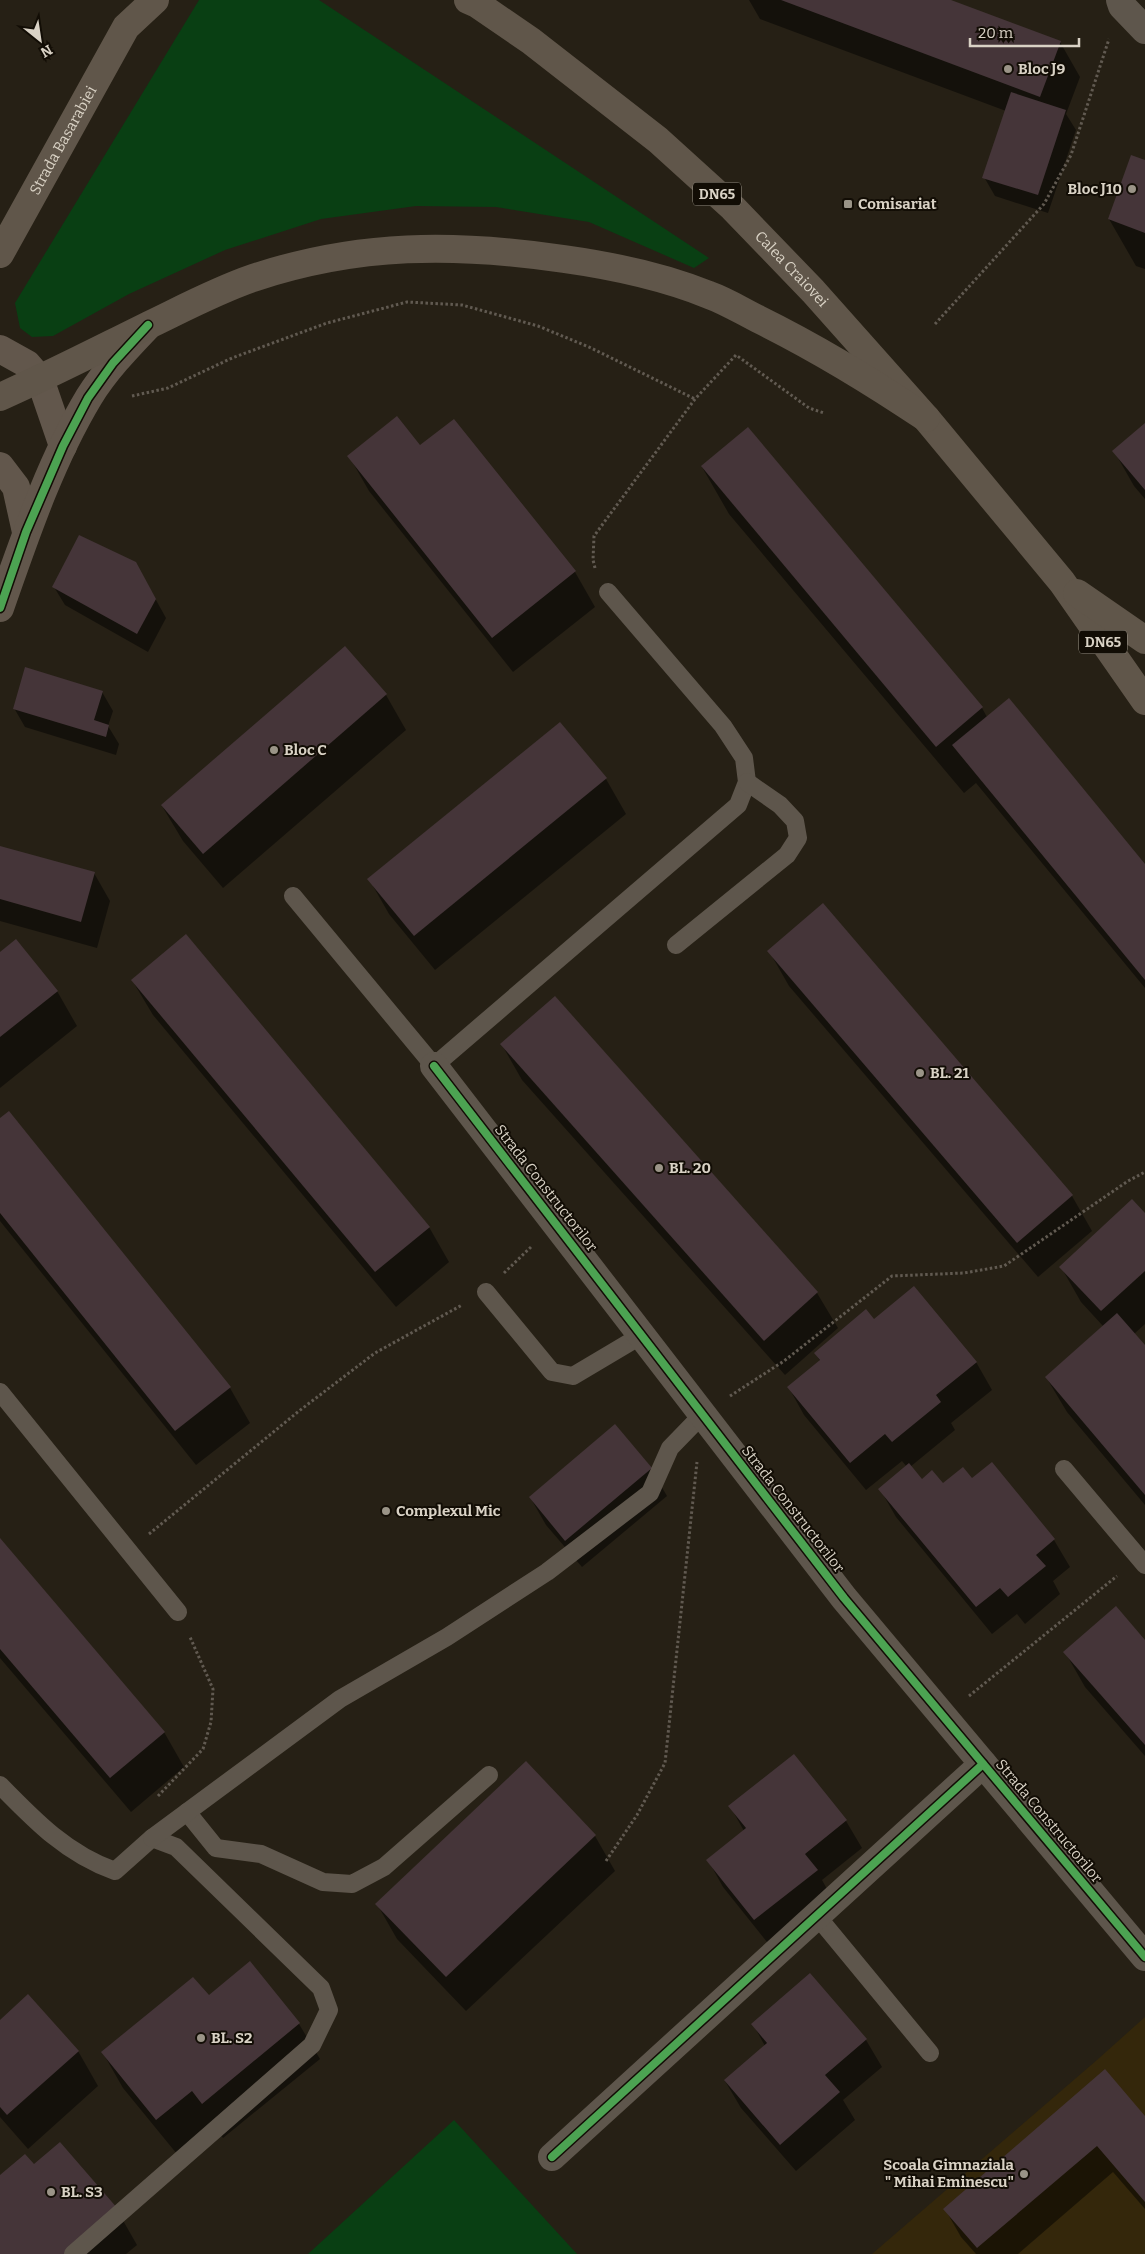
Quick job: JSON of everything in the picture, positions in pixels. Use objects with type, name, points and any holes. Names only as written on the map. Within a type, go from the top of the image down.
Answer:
[{"type":"main road","points":[[126,27],[130,0]]},
{"type":"main road","points":[[126,27],[155,0]]},
{"type":"main road","name":"Calea Craiovei","points":[[473,1],[531,41],[658,140],[733,208],[813,291],[926,418],[1062,582],[1145,701]]},
{"type":"main road","name":"Strada Basarabiei","points":[[0,254],[126,27]]},
{"type":"main road","points":[[0,397],[213,293],[254,278],[309,263],[363,252],[412,248],[504,250],[641,272],[710,295],[797,338],[868,379],[926,418]]},
{"type":"main road","name":"Calea Craiovei","points":[[1062,582],[1145,640]]},
{"type":"street","points":[[1121,3],[1145,30]]},
{"type":"street","points":[[0,608],[26,532],[63,446],[98,383],[113,363],[148,325]]},
{"type":"street","points":[[0,349],[27,364],[40,379],[63,446]]},
{"type":"street","points":[[0,466],[16,487],[26,532]]},
{"type":"street","name":"Strada Constructorilor","points":[[434,1066],[844,1598],[1145,1957]]},
{"type":"street","points":[[552,2157],[983,1764]]},
{"type":"lane","points":[[293,896],[434,1066],[738,805],[747,782],[744,758],[723,726],[608,592]]},
{"type":"lane","points":[[676,945],[787,855],[798,838],[795,821],[780,805],[747,782]]},
{"type":"lane","points":[[486,1292],[552,1372],[574,1376],[642,1335]]},
{"type":"lane","points":[[0,1392],[178,1612]]},
{"type":"lane","points":[[0,1785],[77,1854],[93,1863],[115,1871],[152,1838],[340,1699],[447,1637],[547,1572],[635,1505],[650,1493],[670,1448],[702,1414]]},
{"type":"lane","points":[[1064,1469],[1142,1562]]},
{"type":"lane","points":[[187,1812],[216,1848],[261,1854],[323,1882],[352,1884],[384,1867],[489,1776]]},
{"type":"lane","points":[[73,2254],[312,2045],[329,2010],[322,1988],[176,1847],[152,1838]]},
{"type":"lane","points":[[817,1916],[930,2052]]},
{"type":"path","points":[[935,324],[1044,204],[1070,155],[1121,3]]},
{"type":"path","points":[[98,383],[128,396],[168,388],[232,358],[326,323],[407,302],[462,304],[538,326],[589,347],[695,399]]},
{"type":"path","points":[[608,592],[596,573],[593,560],[594,536],[695,399],[736,355],[809,408],[824,413]]},
{"type":"path","points":[[606,1861],[637,1815],[665,1763],[702,1414],[784,1361],[892,1276],[964,1272],[1004,1266],[1120,1186],[1145,1172]]},
{"type":"path","points":[[128,1551],[299,1411],[375,1353],[486,1292],[555,1222]]},
{"type":"path","points":[[944,1716],[1142,1562]]},
{"type":"path","points":[[155,1799],[203,1750],[211,1722],[213,1690],[178,1612]]},
{"type":"shaded area","points":[[1145,2017],[1145,2254],[872,2254],[1097,2060]]},
{"type":"green space","points":[[199,0],[319,0],[709,258],[694,268],[589,222],[496,207],[416,206],[321,219],[225,250],[129,294],[53,336],[32,337],[20,328],[15,303]]},
{"type":"green space","points":[[454,2120],[577,2254],[308,2254]]},
{"type":"building","name":"Bloc J9","points":[[781,0],[951,0],[1061,41],[1040,97]]},
{"type":"building","points":[[1011,92],[1066,110],[1038,195],[982,178]]},
{"type":"building","name":"Bloc J10","points":[[1131,155],[1145,160],[1145,233],[1108,219]]},
{"type":"building","points":[[397,416],[420,445],[454,419],[576,571],[492,638],[347,456]]},
{"type":"building","points":[[1145,423],[1145,490],[1112,451]]},
{"type":"building","points":[[748,427],[983,707],[936,747],[701,466]]},
{"type":"building","points":[[79,535],[136,562],[156,599],[137,634],[52,587]]},
{"type":"building","name":"Bloc C","points":[[345,646],[387,694],[203,854],[161,805]]},
{"type":"building","points":[[25,667],[103,691],[94,720],[109,725],[106,737],[13,709]]},
{"type":"building","points":[[1009,698],[1145,864],[1145,980],[952,745]]},
{"type":"building","points":[[560,722],[607,778],[414,936],[367,879]]},
{"type":"building","points":[[0,846],[95,872],[81,922],[0,899]]},
{"type":"building","name":"BL. 21","points":[[823,903],[1073,1195],[1017,1243],[767,951]]},
{"type":"building","points":[[186,934],[430,1227],[375,1272],[131,980]]},
{"type":"building","points":[[16,939],[58,991],[0,1037],[0,952]]},
{"type":"building","name":"BL. 20","points":[[555,996],[818,1292],[764,1341],[500,1044]]},
{"type":"building","points":[[9,1111],[231,1387],[175,1431],[0,1213],[0,1118]]},
{"type":"building","points":[[1132,1199],[1145,1213],[1145,1271],[1101,1311],[1059,1267]]},
{"type":"building","points":[[914,1286],[977,1362],[936,1395],[941,1402],[892,1442],[885,1434],[850,1463],[787,1387],[820,1360],[814,1353],[866,1309],[874,1319]]},
{"type":"building","points":[[1117,1313],[1145,1345],[1145,1495],[1045,1377]]},
{"type":"building","points":[[615,1424],[652,1468],[565,1541],[529,1497]]},
{"type":"building","points":[[992,1462],[1055,1539],[1036,1555],[1046,1566],[1008,1597],[1000,1588],[976,1607],[878,1489],[909,1463],[922,1479],[932,1470],[943,1483],[963,1467],[972,1478]]},
{"type":"building","points":[[0,1538],[165,1732],[110,1778],[0,1649]]},
{"type":"building","points":[[1116,1606],[1145,1640],[1145,1745],[1063,1652]]},
{"type":"building","points":[[794,1754],[847,1820],[805,1854],[818,1870],[754,1920],[706,1860],[746,1828],[728,1806]]},
{"type":"building","points":[[526,1761],[596,1835],[446,1977],[375,1904]]},
{"type":"building","name":"BL. S2","points":[[250,1961],[300,2023],[202,2104],[192,2091],[156,2120],[101,2052],[193,1977],[209,1995]]},
{"type":"building","points":[[810,1973],[867,2039],[825,2075],[840,2092],[780,2145],[724,2080],[767,2043],[751,2024]]},
{"type":"building","points":[[28,1994],[79,2051],[7,2115],[0,2107],[0,2020]]},
{"type":"building","name":"Scoala Gimnaziala \" Mihai Eminescu\"","points":[[1105,2069],[1145,2116],[1145,2202],[1097,2146],[977,2248],[943,2209]]},
{"type":"building","name":"BL. S3","points":[[60,2142],[118,2209],[66,2254],[0,2254],[0,2175],[25,2154],[34,2164]]},
{"type":"cycle path","points":[[0,608],[26,532],[63,446],[88,398],[113,363],[148,325]]},
{"type":"cycle path","points":[[434,1066],[844,1598],[1145,1957]]},
{"type":"cycle path","points":[[552,2157],[983,1764]]},
{"type":"place","name":"Bloc J9","points":[[1008,69]]},
{"type":"place","name":"Bloc J10","points":[[1132,189]]},
{"type":"place","name":"Comisariat","points":[[848,204]]},
{"type":"place","name":"Bloc C","points":[[274,750]]},
{"type":"place","name":"BL. 21","points":[[920,1073]]},
{"type":"place","name":"BL. 20","points":[[659,1168]]},
{"type":"place","name":"Complexul Mic","points":[[386,1511]]},
{"type":"place","name":"BL. S2","points":[[201,2038]]},
{"type":"place","name":"Scoala Gimnaziala \" Mihai Eminescu\"","points":[[1024,2174]]},
{"type":"place","name":"BL. S3","points":[[51,2192]]}]
